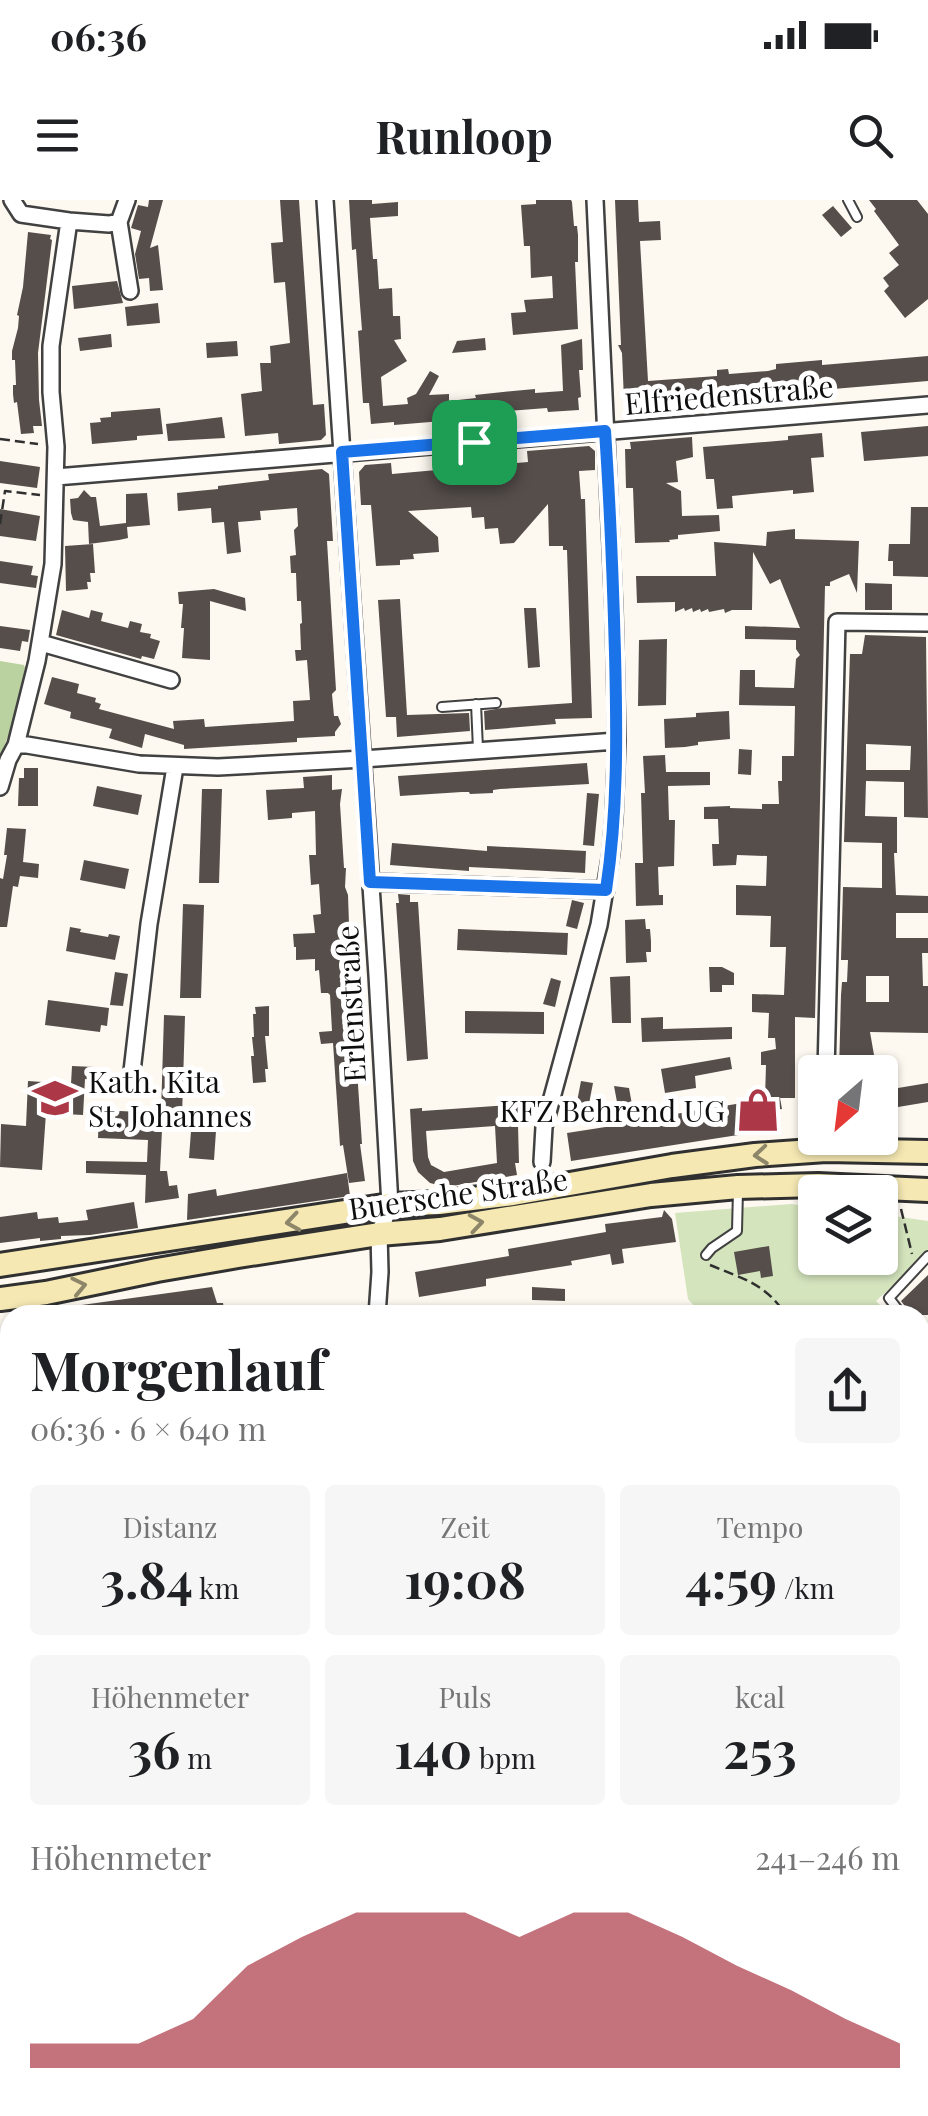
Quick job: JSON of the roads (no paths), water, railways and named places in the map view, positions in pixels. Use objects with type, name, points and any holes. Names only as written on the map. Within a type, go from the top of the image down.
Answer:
[{"type":"main road","name":"Buersche Straße","points":[[0,1265],[390,1206],[513,1194],[798,1148]]},
{"type":"main road","name":"Buersche Straße","points":[[898,1150],[928,1152]]},
{"type":"main road","name":"Buersche Straße","points":[[0,1299],[40,1299],[157,1270],[652,1195],[818,1185],[928,1190]]},
{"type":"street","points":[[12,200],[21,214],[68,221],[119,222]]},
{"type":"street","points":[[127,200],[119,222],[130,290]]},
{"type":"street","name":"Erlenstraße","points":[[325,200],[390,1206]]},
{"type":"street","points":[[542,1162],[544,1127],[590,960],[606,890],[613,835],[617,742],[612,538],[595,200]]},
{"type":"street","points":[[0,787],[16,746],[41,643],[53,564],[56,446],[51,346],[68,221]]},
{"type":"street","name":"Elfriedenstraße","points":[[56,477],[928,405]]},
{"type":"street","points":[[826,1055],[837,622],[928,623]]},
{"type":"street","points":[[41,643],[171,680]]},
{"type":"street","points":[[16,746],[176,767],[617,742]]},
{"type":"street","points":[[131,1080],[149,924],[176,767]]},
{"type":"street","points":[[370,882],[606,890]]},
{"type":"street","points":[[378,1305],[379,1234],[390,1206]]},
{"type":"lane","points":[[848,200],[857,217]]},
{"type":"lane","points":[[442,706],[496,702]]},
{"type":"lane","points":[[476,704],[478,750]]},
{"type":"lane","points":[[706,1255],[736,1232],[738,1187]]},
{"type":"lane","points":[[894,1305],[889,1298],[928,1256]]},
{"type":"place","name":"Kath. Kita St. Johannes","points":[[55,1098]]},
{"type":"place","name":"KFZ Behrend UG","points":[[758,1110]]}]
